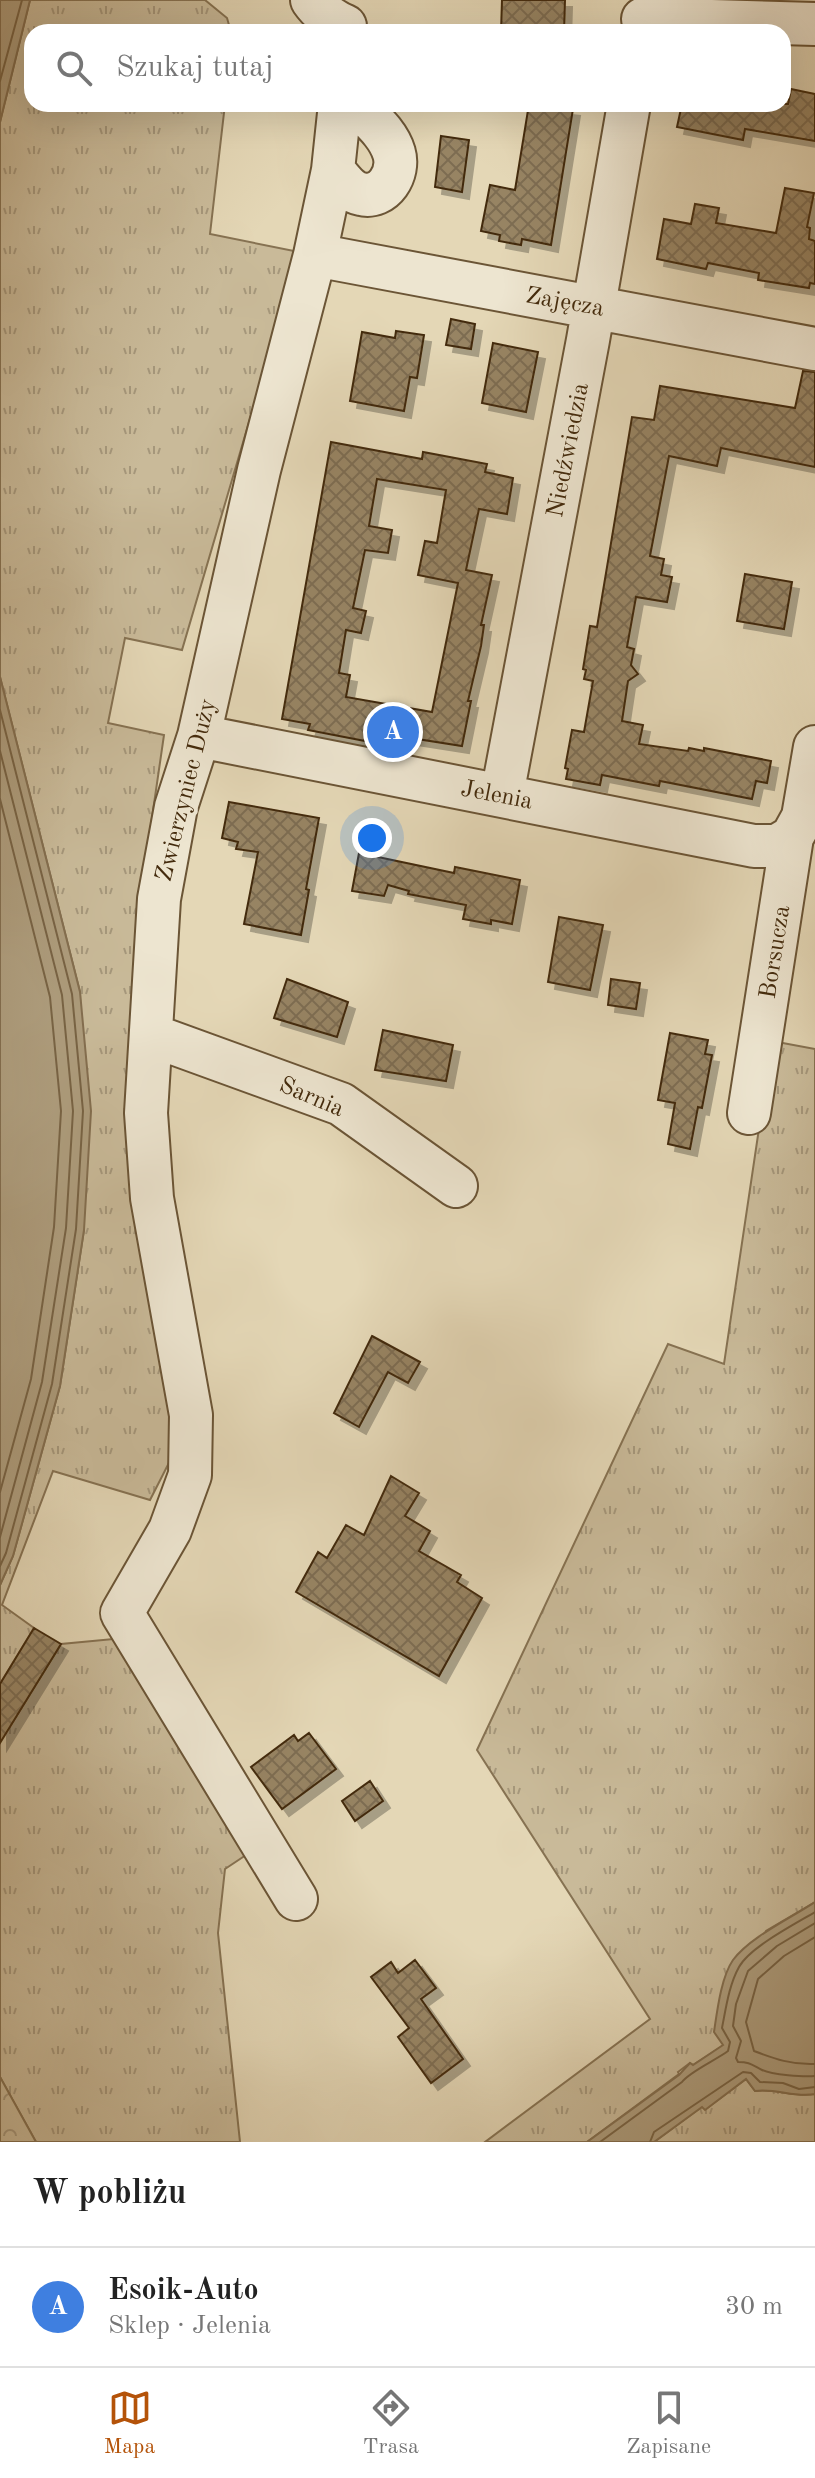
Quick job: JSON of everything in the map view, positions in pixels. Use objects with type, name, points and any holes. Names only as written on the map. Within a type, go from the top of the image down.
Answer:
[{"type":"street","points":[[312,0],[318,10],[330,19],[346,19]]},
{"type":"street","points":[[643,17],[815,24]]},
{"type":"street","name":"Zwierzyniec Duży","points":[[296,1899],[122,1613],[170,1530],[190,1475],[191,1415],[152,1198],[146,1113],[159,899],[176,807],[199,736],[259,470],[315,255],[333,170],[339,112]]},
{"type":"street","points":[[333,170],[348,187],[362,195],[376,194],[388,185],[395,171],[395,155],[384,133],[364,112]]},
{"type":"street","name":"Niedźwiedzia","points":[[502,795],[628,112]]},
{"type":"street","name":"Zajęcza","points":[[315,255],[815,349]]},
{"type":"street","name":"Jelenia","points":[[199,736],[754,846],[777,846],[792,837]]},
{"type":"street","name":"Borsucza","points":[[749,1113],[792,837],[803,817],[815,747]]},
{"type":"street","name":"Sarnia","points":[[151,1035],[341,1104],[456,1186]]},
{"type":"green space","points":[[30,0],[205,0],[227,18],[229,24],[24,24]]},
{"type":"green space","points":[[24,24],[24,112],[224,112],[210,234],[299,252],[182,650],[125,638],[108,723],[164,735],[147,852],[176,1449],[150,1500],[53,1471],[2,1605],[34,1628],[0,1684],[0,1585],[13,1556],[60,1386],[84,1230],[80,992],[0,677],[0,122]]},
{"type":"green space","points":[[772,1041],[815,1049],[815,1902],[766,1931],[724,2045],[693,2065],[690,2063],[587,2142],[485,2142],[650,2019],[477,1750],[668,1344],[724,1364]]},
{"type":"green space","points":[[124,1638],[252,1851],[225,1869],[218,1933],[240,2142],[36,2142],[0,2077],[0,1717],[12,1723],[61,1644]]},
{"type":"green space","points":[[0,2077],[36,2142],[0,2142]]},
{"type":"green space","points":[[746,2079],[755,2091],[815,2094],[815,2142],[654,2142],[703,2106],[706,2109]]},
{"type":"water","points":[[0,0],[30,0],[24,24],[0,122]]},
{"type":"water","points":[[0,677],[80,992],[91,1111],[84,1230],[60,1386],[13,1556],[0,1585]]},
{"type":"water","points":[[815,1902],[815,2094],[755,2091],[746,2079],[705,2110],[702,2107],[654,2142],[587,2142],[679,2075],[690,2063],[693,2065],[723,2045],[714,2032],[723,1985],[733,1960],[760,1936]]},
{"type":"building","points":[[502,0],[565,0],[564,24],[501,24]]},
{"type":"building","points":[[791,89],[815,94],[815,141],[745,129],[743,140],[677,127],[680,112],[791,112]]},
{"type":"building","points":[[528,112],[573,112],[551,245],[522,239],[521,245],[499,241],[500,235],[481,231],[490,185],[515,190]]},
{"type":"building","points":[[441,136],[469,140],[462,192],[435,187]]},
{"type":"building","points":[[785,188],[814,193],[807,227],[810,228],[809,239],[815,241],[815,284],[810,283],[809,288],[758,280],[759,273],[708,263],[706,269],[657,259],[664,219],[691,224],[695,204],[719,208],[716,223],[776,233]]},
{"type":"building","points":[[451,319],[475,324],[471,349],[446,345]]},
{"type":"building","points":[[396,331],[424,335],[417,378],[410,377],[404,411],[350,401],[362,332],[395,338]]},
{"type":"building","points":[[493,343],[538,352],[526,412],[482,403]]},
{"type":"building","points":[[803,371],[815,372],[815,467],[721,448],[717,466],[669,456],[650,556],[664,559],[661,575],[672,577],[667,602],[636,597],[627,647],[634,649],[631,665],[638,674],[628,681],[622,721],[643,725],[639,744],[688,751],[689,748],[704,751],[704,748],[771,761],[767,783],[756,781],[752,799],[660,781],[659,786],[602,775],[600,785],[566,779],[572,730],[584,732],[593,681],[584,679],[586,670],[583,669],[590,626],[597,627],[632,417],[654,420],[660,386],[795,408]]},
{"type":"building","points":[[331,442],[422,459],[423,452],[487,464],[485,472],[513,478],[507,514],[479,509],[466,570],[492,575],[462,746],[366,731],[365,741],[308,730],[310,724],[282,719]],"holes":[[[377,479],[446,490],[437,543],[425,541],[418,575],[458,583],[432,712],[346,697],[350,675],[339,673],[346,630],[361,633],[366,611],[353,608],[365,550],[388,553],[392,530],[369,526]]]},
{"type":"building","points":[[745,574],[792,582],[784,629],[737,621]]},
{"type":"building","points":[[229,802],[319,818],[301,935],[244,924],[258,852],[236,849],[238,842],[222,838]]},
{"type":"building","points":[[359,853],[454,873],[455,867],[520,880],[512,924],[463,919],[466,905],[408,894],[409,891],[388,885],[384,896],[352,891]]},
{"type":"building","points":[[559,917],[603,925],[590,990],[548,982]]},
{"type":"building","points":[[287,979],[348,1002],[337,1037],[274,1018]]},
{"type":"building","points":[[611,979],[640,983],[636,1009],[608,1005]]},
{"type":"building","points":[[383,1030],[453,1045],[446,1081],[375,1070]]},
{"type":"building","points":[[670,1033],[708,1040],[705,1054],[712,1055],[690,1149],[668,1144],[675,1103],[658,1100]]},
{"type":"building","points":[[372,1336],[420,1362],[408,1383],[388,1372],[359,1427],[334,1413]]},
{"type":"building","points":[[391,1476],[419,1493],[405,1516],[430,1531],[419,1551],[461,1575],[457,1582],[482,1598],[439,1676],[296,1592],[318,1552],[327,1558],[346,1525],[364,1535]]},
{"type":"building","points":[[34,1628],[61,1644],[0,1743],[0,1684]]},
{"type":"building","points":[[309,1733],[336,1769],[282,1809],[251,1767],[294,1735],[298,1741]]},
{"type":"building","points":[[370,1781],[383,1801],[355,1821],[342,1801]]},
{"type":"building","points":[[415,1960],[436,1988],[421,1999],[463,2059],[431,2083],[398,2037],[409,2028],[371,1977],[391,1962],[398,1973]]},
{"type":"place","name":"Esoik-Auto","points":[[393,732]]}]
